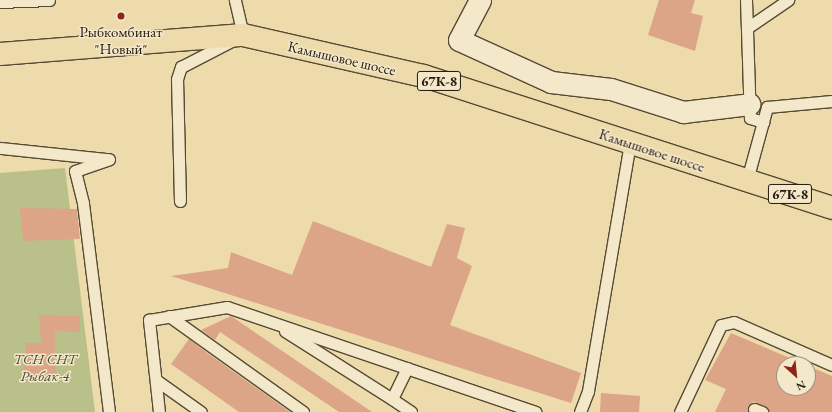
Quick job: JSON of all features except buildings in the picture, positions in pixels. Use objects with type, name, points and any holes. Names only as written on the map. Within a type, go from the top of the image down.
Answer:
[{"type":"main road","name":"Камышовое шоссе","points":[[0,54],[243,35],[424,76],[832,208]]},
{"type":"street","points":[[480,0],[459,40],[551,82],[610,89],[683,112],[750,104]]},
{"type":"lane","points":[[0,2],[49,0]]},
{"type":"lane","points":[[180,201],[177,79],[181,67],[243,35],[234,0]]},
{"type":"lane","points":[[746,0],[750,118],[763,122]]},
{"type":"lane","points":[[747,28],[788,0]]},
{"type":"lane","points":[[747,180],[767,107],[832,101]]},
{"type":"lane","points":[[580,412],[588,391],[630,143]]},
{"type":"lane","points":[[0,148],[109,159],[75,171],[83,203],[109,412]]},
{"type":"lane","points":[[159,412],[149,320],[227,307],[536,412]]},
{"type":"lane","points":[[169,316],[303,412]]},
{"type":"lane","points":[[270,322],[411,412]]},
{"type":"lane","points":[[680,412],[720,325],[734,322],[832,365]]},
{"type":"lane","points":[[392,400],[407,368]]},
{"type":"lane","points":[[156,380],[201,412]]},
{"type":"green space","name":"ТСН СНТ Рыбак-4","points":[[65,168],[95,412],[0,412],[0,173]]},
{"type":"place","name":"Рыбкомбинат \"Новый\"","points":[[121,16]]}]
